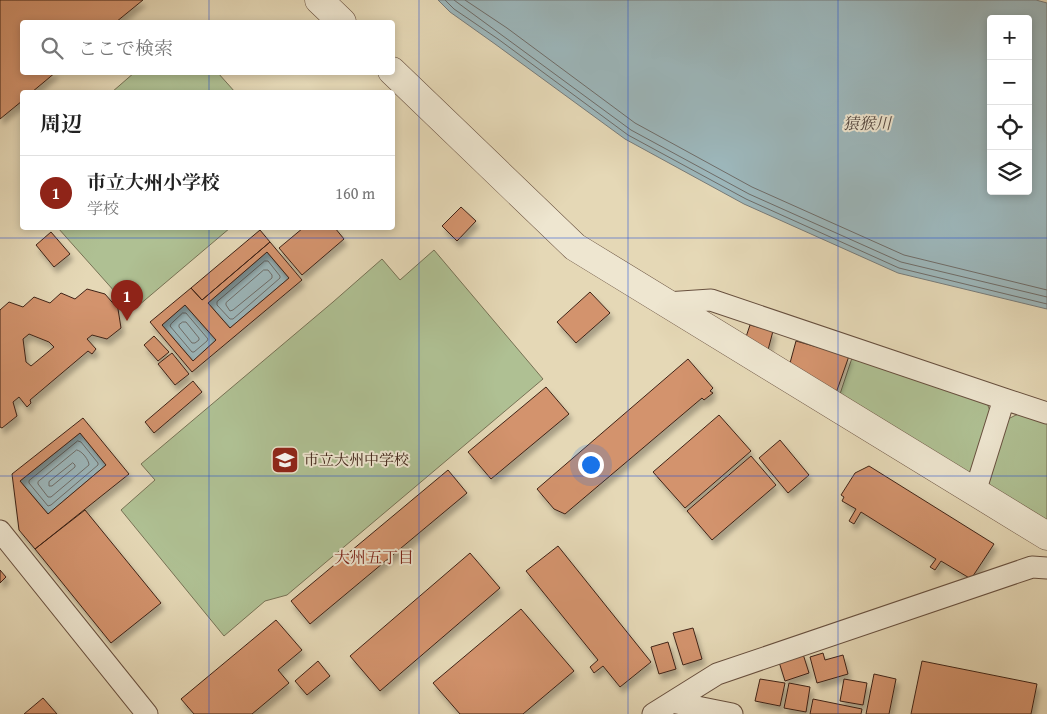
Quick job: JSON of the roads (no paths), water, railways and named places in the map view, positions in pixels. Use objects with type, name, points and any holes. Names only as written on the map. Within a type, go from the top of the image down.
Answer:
[{"type":"street","points":[[319,0],[340,20]]},
{"type":"street","points":[[395,74],[574,248],[1047,536]]},
{"type":"street","points":[[666,304],[711,300],[1047,413]]},
{"type":"street","points":[[975,492],[1004,399]]},
{"type":"street","points":[[0,531],[147,714]]},
{"type":"street","points":[[653,714],[717,674],[1032,567],[1047,568]]},
{"type":"street","points":[[672,702],[732,714]]},
{"type":"water","name":"猿猴川","points":[[438,0],[1036,0],[1047,3],[1047,309],[898,273],[744,204],[625,139],[450,12]]},
{"type":"water","points":[[267,252],[289,278],[230,328],[208,303]]},
{"type":"water","points":[[185,305],[216,340],[193,361],[162,325]]},
{"type":"water","points":[[80,433],[106,465],[48,514],[20,481]]},
{"type":"place","name":"市立大州小学校","points":[[127,321]]},
{"type":"place","name":"市立大州中学校","points":[[285,460]]},
{"type":"district","name":"大州五丁目","points":[[374,557]]}]
